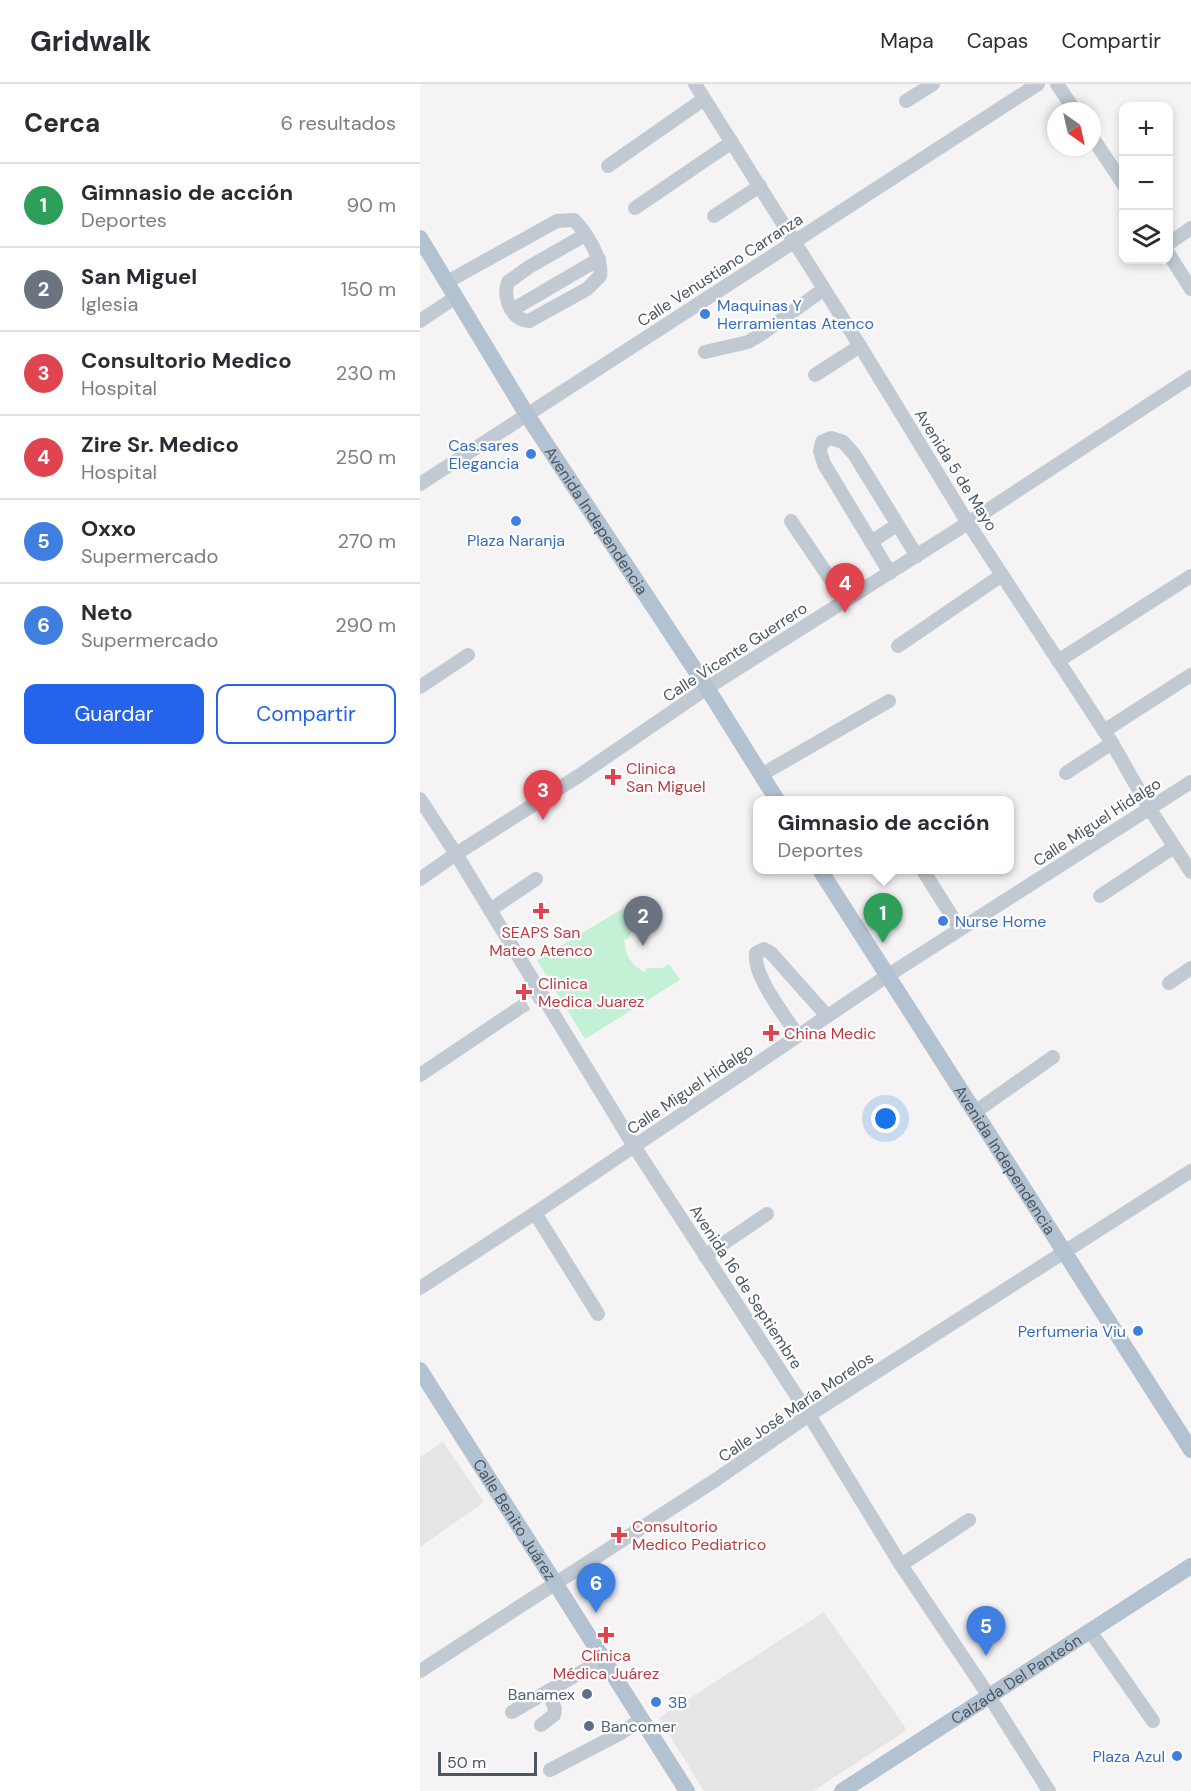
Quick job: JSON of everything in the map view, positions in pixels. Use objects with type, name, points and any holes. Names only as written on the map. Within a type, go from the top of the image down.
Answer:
[{"type":"main road","name":"Avenida Independencia","points":[[420,238],[425,258],[447,282],[527,415],[707,688],[774,796]]},
{"type":"main road","name":"Avenida Independencia","points":[[823,874],[1191,1450]]},
{"type":"main road","name":"Calle Benito Juárez","points":[[420,1370],[687,1791]]},
{"type":"main road","name":"Calzada Del Panteón","points":[[846,1790],[1191,1566]]},
{"type":"street","name":"Avenida 5 de Mayo","points":[[695,84],[968,523],[1108,737],[1149,808],[1191,872]]},
{"type":"street","points":[[906,101],[933,84]]},
{"type":"street","name":"Calle Venustiano Carranza","points":[[420,484],[1038,84]]},
{"type":"street","points":[[1057,84],[1069,102]]},
{"type":"street","points":[[608,166],[705,99]]},
{"type":"street","points":[[635,208],[732,142]]},
{"type":"street","points":[[1101,150],[1119,178]]},
{"type":"street","points":[[714,216],[760,186]]},
{"type":"street","points":[[447,282],[557,221],[574,220],[585,235],[599,259],[601,269],[597,282],[578,295],[529,321],[524,322],[512,310],[505,295],[508,282],[529,267],[585,235]]},
{"type":"street","points":[[1173,241],[1191,228]]},
{"type":"street","points":[[512,310],[599,259]]},
{"type":"street","points":[[1173,261],[1191,289]]},
{"type":"street","points":[[705,352],[748,342],[824,289]]},
{"type":"street","points":[[420,321],[456,297]]},
{"type":"street","points":[[815,375],[860,346]]},
{"type":"street","name":"Calle Vicente Guerrero","points":[[420,879],[580,775],[707,688],[917,556],[1191,377]]},
{"type":"street","points":[[890,573],[824,464],[820,451],[822,442],[831,438],[843,442],[854,454],[917,556]]},
{"type":"street","points":[[791,521],[845,601]]},
{"type":"street","points":[[871,542],[897,525]]},
{"type":"street","points":[[898,646],[1002,575]]},
{"type":"street","points":[[1058,661],[1191,576]]},
{"type":"street","points":[[420,687],[468,655]]},
{"type":"street","points":[[1066,773],[1108,737],[1191,675]]},
{"type":"street","points":[[762,776],[889,701]]},
{"type":"street","name":"Calle Miguel Hidalgo","points":[[420,1288],[887,976],[1191,782]]},
{"type":"street","name":"Avenida 16 de Septiembre","points":[[420,799],[490,910],[538,996],[809,1415],[901,1565],[989,1696],[1049,1791]]},
{"type":"street","points":[[1100,896],[1174,847]]},
{"type":"street","points":[[925,874],[960,929]]},
{"type":"street","points":[[490,910],[536,879]]},
{"type":"street","points":[[798,1036],[761,976],[755,962],[756,953],[764,949],[771,953],[827,1016]]},
{"type":"street","points":[[1169,983],[1191,968]]},
{"type":"street","points":[[420,1075],[515,1011]]},
{"type":"street","points":[[975,1112],[1053,1057]]},
{"type":"street","name":"Calle José María Morelos","points":[[420,1671],[717,1479],[809,1415],[1191,1171]]},
{"type":"street","points":[[535,1213],[598,1314]]},
{"type":"street","points":[[705,1256],[767,1214]]},
{"type":"street","points":[[901,1565],[969,1520]]},
{"type":"street","points":[[1090,1631],[1153,1720]]},
{"type":"street","points":[[512,1712],[604,1659]]},
{"type":"street","points":[[541,1725],[554,1714],[555,1709],[548,1691]]},
{"type":"street","points":[[550,1770],[621,1733],[642,1719]]},
{"type":"shaded area","points":[[443,1442],[484,1502],[420,1547],[420,1457]]},
{"type":"shaded area","points":[[824,1612],[907,1730],[813,1791],[704,1791],[659,1718]]},
{"type":"green space","points":[[640,904],[649,917],[634,926],[628,939],[624,939],[630,959],[645,972],[647,968],[662,968],[669,964],[680,980],[585,1039],[537,960],[629,905],[633,910]]},
{"type":"tunnel","points":[[515,1011],[535,998]]},
{"type":"place","name":"Maquinas Y Herramientas Atenco","points":[[705,314]]},
{"type":"place","name":"Cas.sares Elegancia","points":[[531,454]]},
{"type":"place","name":"Plaza Naranja","points":[[516,521]]},
{"type":"place","name":"Zire Sr. Medico","points":[[845,613]]},
{"type":"place","name":"Clinica San Miguel","points":[[613,777]]},
{"type":"place","name":"Consultorio Medico","points":[[543,820]]},
{"type":"place","name":"SEAPS San Mateo Atenco","points":[[541,911]]},
{"type":"place","name":"Nurse Home","points":[[943,921]]},
{"type":"place","name":"Gimnasio de acción","points":[[883,943]]},
{"type":"place","name":"San Miguel","points":[[643,946]]},
{"type":"place","name":"Clinica Medica Juarez","points":[[524,992]]},
{"type":"place","name":"China Medic","points":[[771,1033]]},
{"type":"place","name":"Perfumeria Viu","points":[[1138,1331]]},
{"type":"place","name":"Consultorio Medico Pediatrico","points":[[619,1535]]},
{"type":"place","name":"Neto","points":[[596,1613]]},
{"type":"place","name":"Clínica Médica Juárez","points":[[606,1635]]},
{"type":"place","name":"Oxxo","points":[[986,1656]]},
{"type":"place","name":"Banamex","points":[[587,1694]]},
{"type":"place","name":"3B","points":[[656,1702]]},
{"type":"place","name":"Bancomer","points":[[589,1726]]},
{"type":"place","name":"Plaza Azul","points":[[1177,1756]]}]
